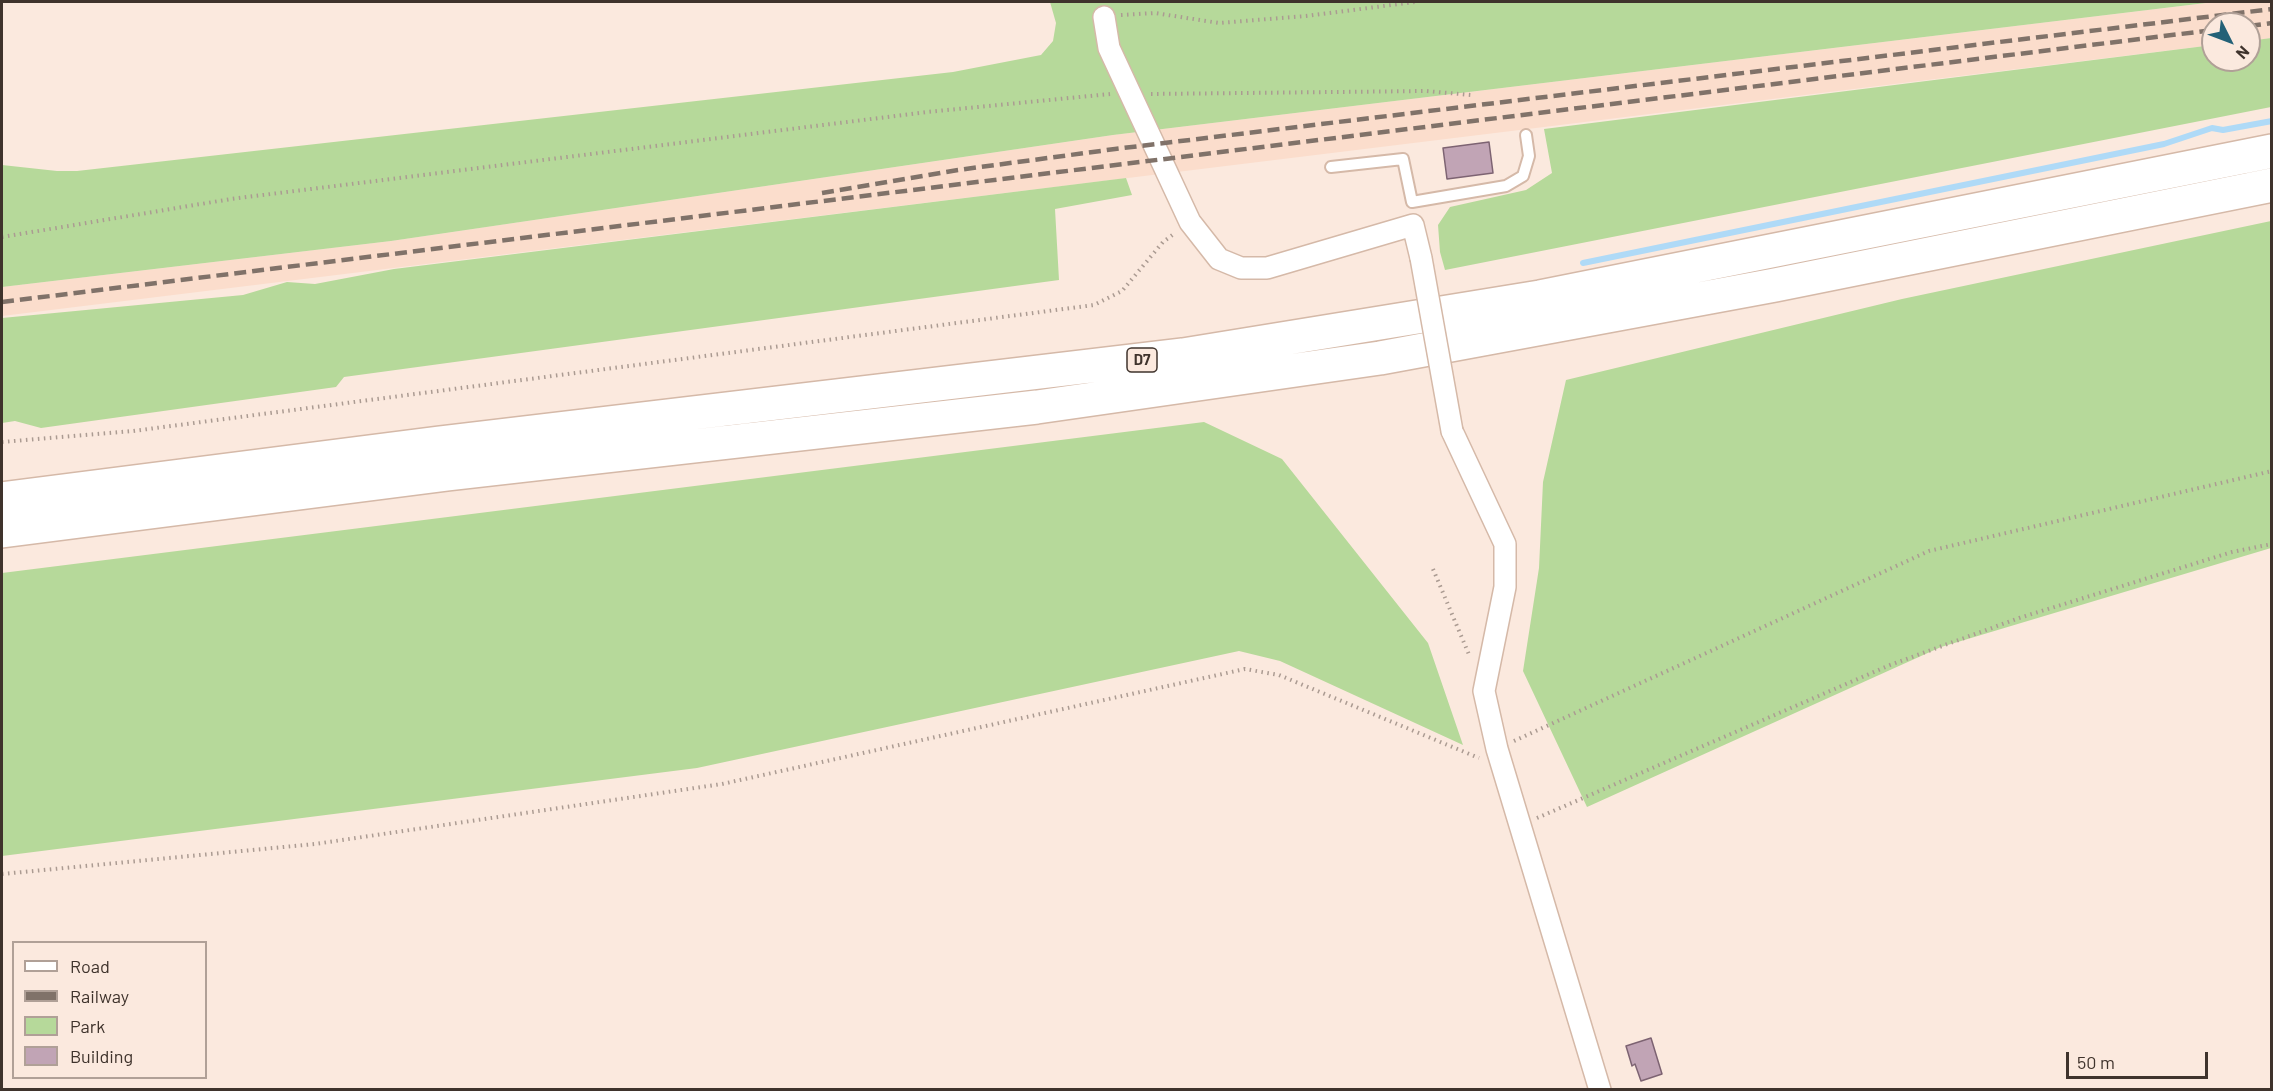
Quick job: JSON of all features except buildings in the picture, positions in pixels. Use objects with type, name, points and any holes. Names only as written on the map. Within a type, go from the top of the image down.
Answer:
[{"type":"highway","name":"D7","points":[[2,499],[415,446],[1184,355],[1540,297],[2271,151]]},
{"type":"highway","name":"D7","points":[[2,531],[425,477],[1037,407],[1380,358],[1786,283],[2271,185]]},
{"type":"street","points":[[1104,16],[1109,48],[1190,222],[1219,259],[1241,268],[1267,268],[1413,225],[1452,431],[1504,544],[1505,587],[1484,691],[1497,749],[1600,1089]]},
{"type":"lane","points":[[1412,202],[1506,186],[1523,176],[1529,156],[1526,135]]},
{"type":"lane","points":[[1331,167],[1403,159],[1412,202],[1413,225]]},
{"type":"path","points":[[1104,16],[1155,13],[1219,23],[1306,16],[1415,2]]},
{"type":"path","points":[[2,237],[266,195],[915,113],[1130,94],[1426,92],[1471,95]]},
{"type":"path","points":[[2,442],[133,431],[1094,304],[1122,291],[1163,242],[1190,222]]},
{"type":"path","points":[[1497,749],[1929,551],[2271,471]]},
{"type":"path","points":[[1521,825],[1890,665],[2019,618],[2232,552],[2271,544]]},
{"type":"path","points":[[1432,569],[1484,691]]},
{"type":"path","points":[[2,874],[315,844],[722,784],[1245,669],[1279,675],[1504,769]]},
{"type":"shaded area","points":[[2214,2],[2271,2],[2271,38],[2261,39],[2261,12],[2201,12],[2201,46],[2,316],[2,287],[391,241],[1113,135]]},
{"type":"green space","points":[[1050,2],[2214,2],[1113,135],[391,241],[2,287],[2,165],[77,171],[953,72],[1041,55],[1053,41],[1056,23]]},
{"type":"green space","points":[[2271,38],[2271,107],[1445,270],[1440,252],[1438,225],[1450,207],[1526,190],[1552,173],[1544,129],[2201,47],[2201,72],[2261,72],[2261,39]]},
{"type":"green space","points":[[1126,178],[1132,195],[1055,209],[1059,280],[344,377],[336,387],[41,428],[15,421],[2,423],[2,318],[243,295],[287,282],[315,284],[394,269]]},
{"type":"green space","points":[[2271,221],[2271,548],[1941,647],[1587,807],[1523,671],[1539,568],[1543,482],[1566,380],[1902,299]]},
{"type":"green space","points":[[1204,422],[1282,459],[1428,643],[1463,745],[1280,661],[1239,651],[697,768],[2,856],[2,573]]},
{"type":"waterway","points":[[1583,263],[2164,144],[2212,128],[2223,130],[2272,121]]},
{"type":"railway","points":[[822,193],[958,170],[1115,149],[2272,9]]},
{"type":"railway","points":[[2261,24],[2272,23]]},
{"type":"railway","points":[[2,302],[2201,31]]}]
